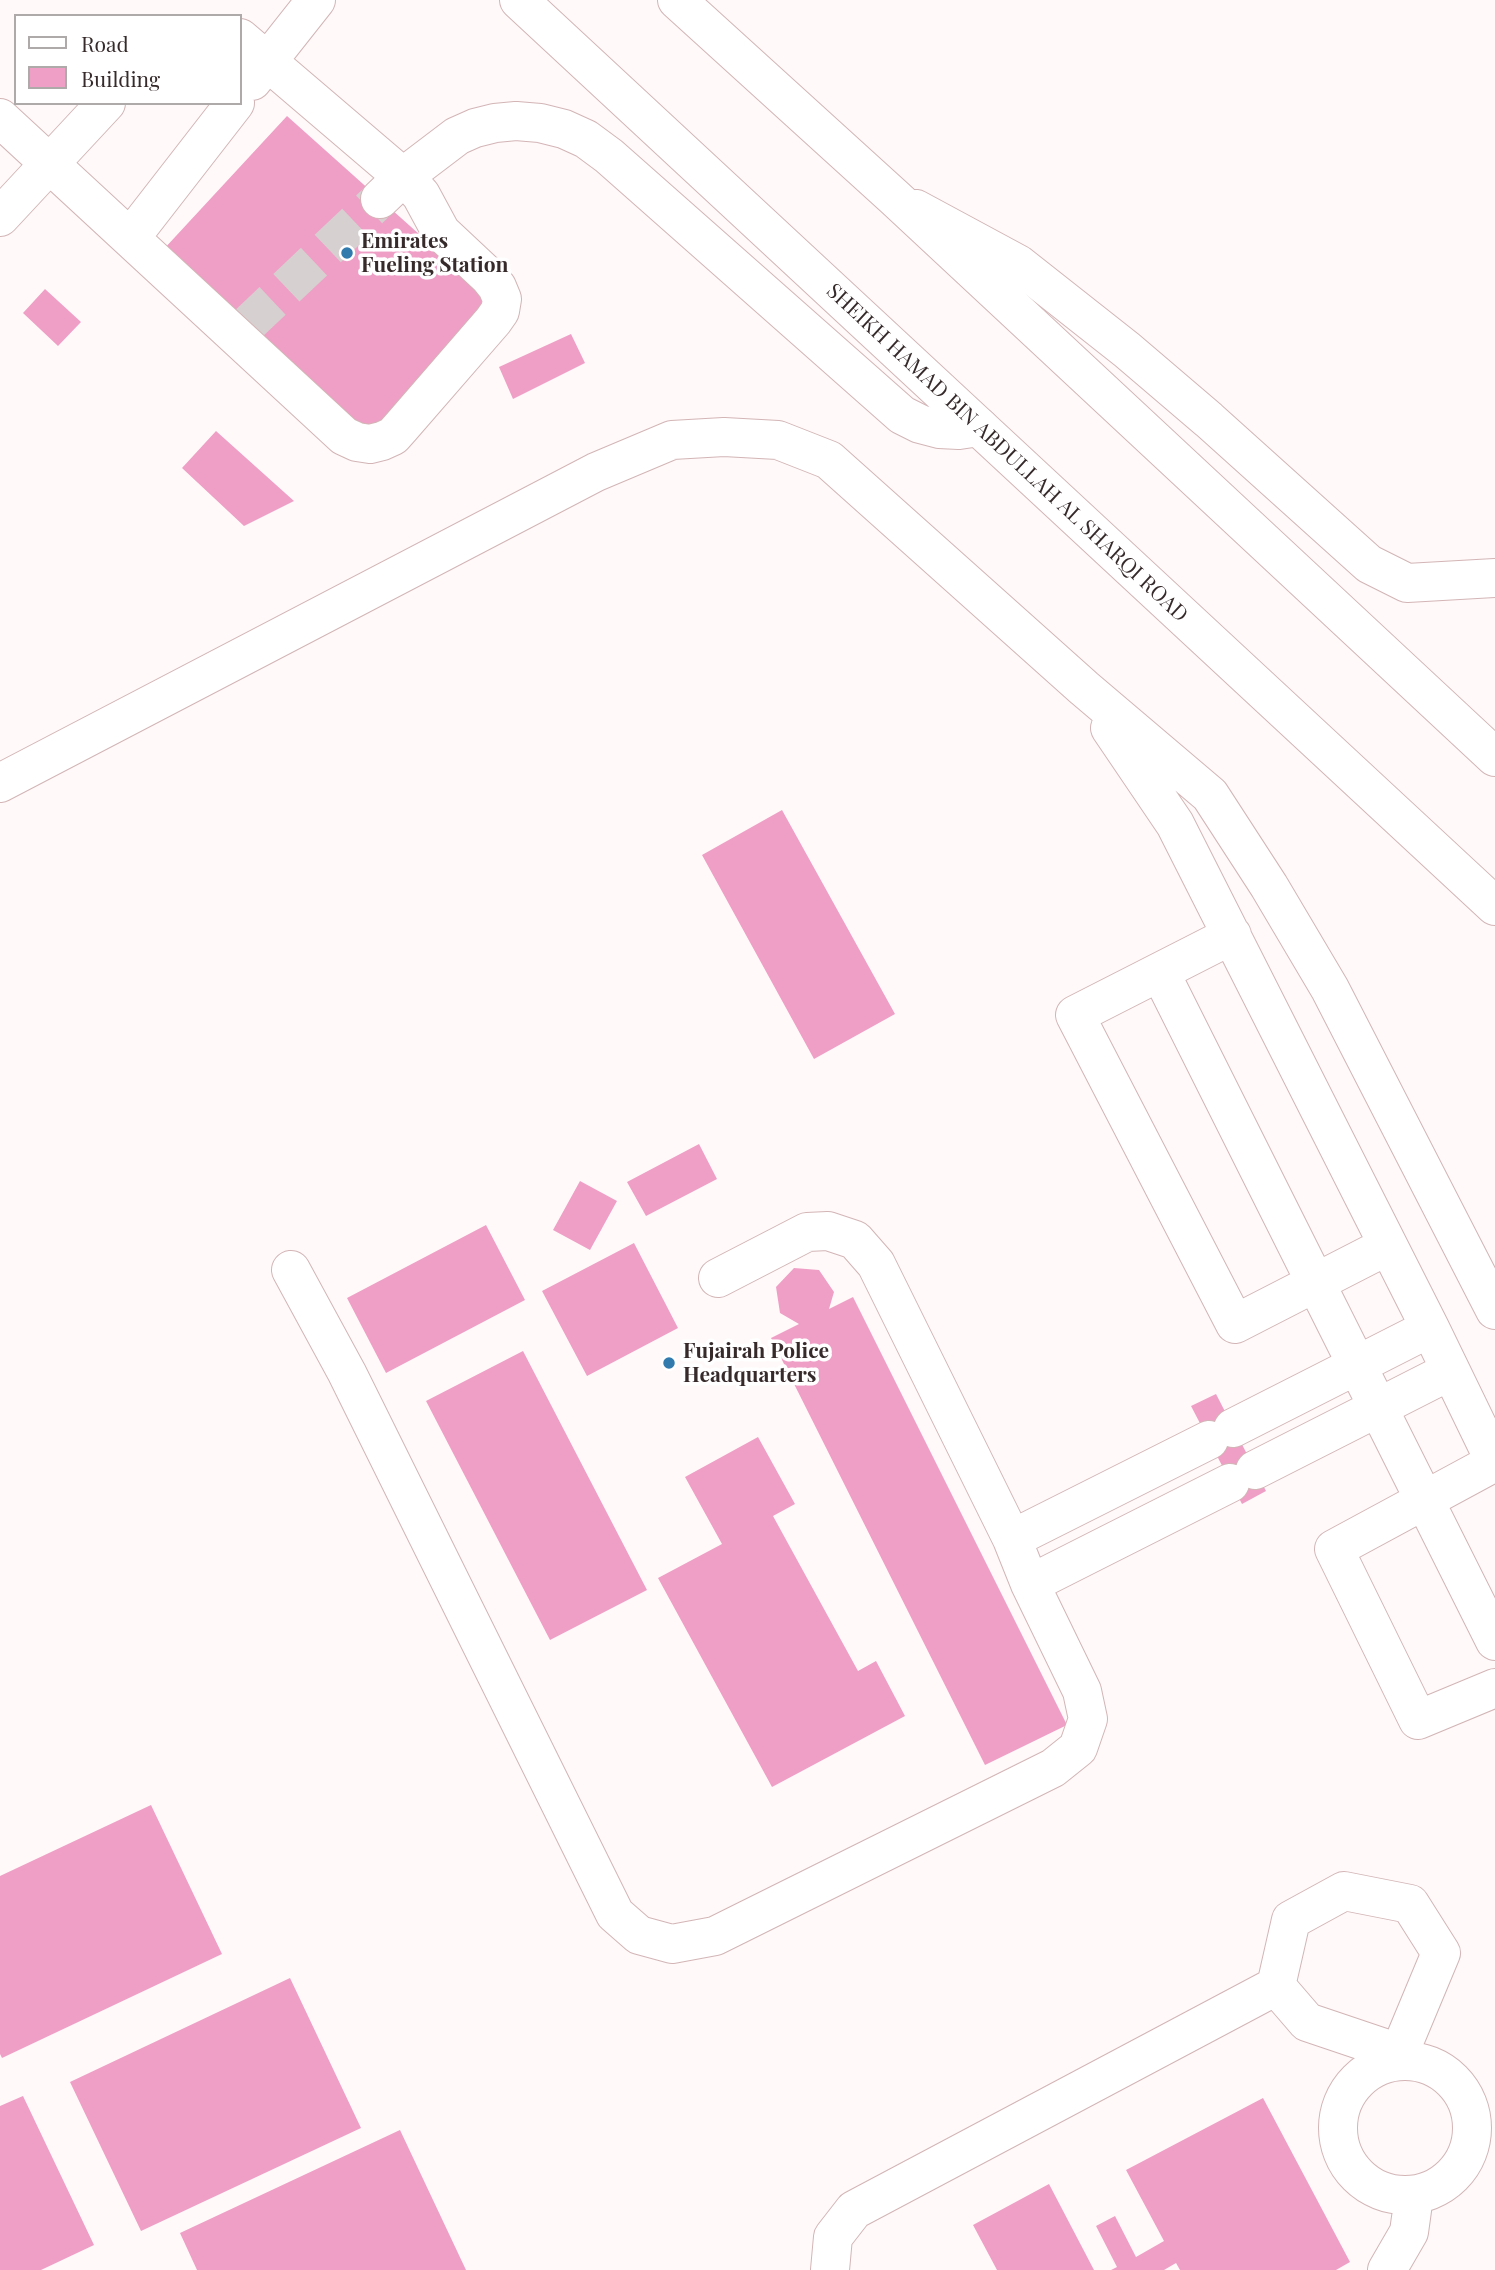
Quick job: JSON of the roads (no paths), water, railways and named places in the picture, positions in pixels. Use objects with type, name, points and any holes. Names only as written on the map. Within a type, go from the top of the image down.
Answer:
[{"type":"main road","points":[[242,90],[253,50],[316,0]]},
{"type":"main road","name":"SHEIKH HAMAD BIN ABDULLAH AL SHARQI ROAD","points":[[519,0],[1495,906]]},
{"type":"main road","points":[[677,0],[895,198],[1495,757]]},
{"type":"main road","points":[[0,118],[131,237],[241,331],[344,436],[370,444],[382,441],[393,436],[493,321],[500,311],[502,299],[489,277],[441,232],[421,195],[391,188],[253,50]]},
{"type":"main road","points":[[0,217],[104,105]]},
{"type":"main road","points":[[131,237],[233,105]]},
{"type":"main road","points":[[391,188],[457,136],[475,128],[516,121],[564,129],[586,139],[608,156],[902,415],[939,429],[979,427]]},
{"type":"main road","points":[[895,198],[1018,264],[1127,350],[1209,420],[1369,564],[1407,583],[1495,578]]},
{"type":"main road","points":[[0,783],[596,472],[672,440],[724,437],[778,440],[830,460],[1084,688],[1210,795],[1269,886],[1329,989],[1495,1310]]},
{"type":"main road","points":[[1084,688],[1175,824],[1495,1462],[1334,1549],[1418,1720],[1495,1688]]},
{"type":"main road","points":[[1232,935],[1075,1015],[1234,1324],[1387,1246]]},
{"type":"main road","points":[[1160,972],[1495,1641]]},
{"type":"main road","points":[[291,1270],[347,1373],[615,1914],[639,1935],[672,1944],[715,1936],[1053,1768],[1078,1748],[1088,1719],[1082,1692],[1030,1584],[1012,1539],[876,1264],[855,1240],[828,1231],[807,1232],[718,1278]]},
{"type":"main road","points":[[1012,1539],[1430,1328]]},
{"type":"main road","points":[[1030,1584],[1450,1371]]},
{"type":"main road","points":[[830,2270],[833,2237],[854,2210],[1276,1986],[1291,1920],[1344,1891],[1410,1904],[1441,1953],[1396,2061]]},
{"type":"main road","points":[[1276,1986],[1307,2022],[1390,2050],[1396,2061]]},
{"type":"main road","points":[[1396,2061],[1418,2061],[1438,2069],[1454,2082],[1481,2092],[1472,2120],[1472,2141],[1465,2161],[1451,2178],[1434,2189],[1414,2196],[1392,2194],[1373,2187],[1355,2174],[1343,2157],[1338,2137],[1338,2115],[1346,2096],[1358,2079],[1376,2066],[1396,2061]]},
{"type":"main road","points":[[1387,2270],[1409,2232],[1414,2196]]},
{"type":"tunnel","points":[[245,327],[380,199]]},
{"type":"place","name":"Emirates Fueling Station","points":[[347,253]]},
{"type":"place","name":"Fujairah Police Headquarters","points":[[669,1363]]}]
